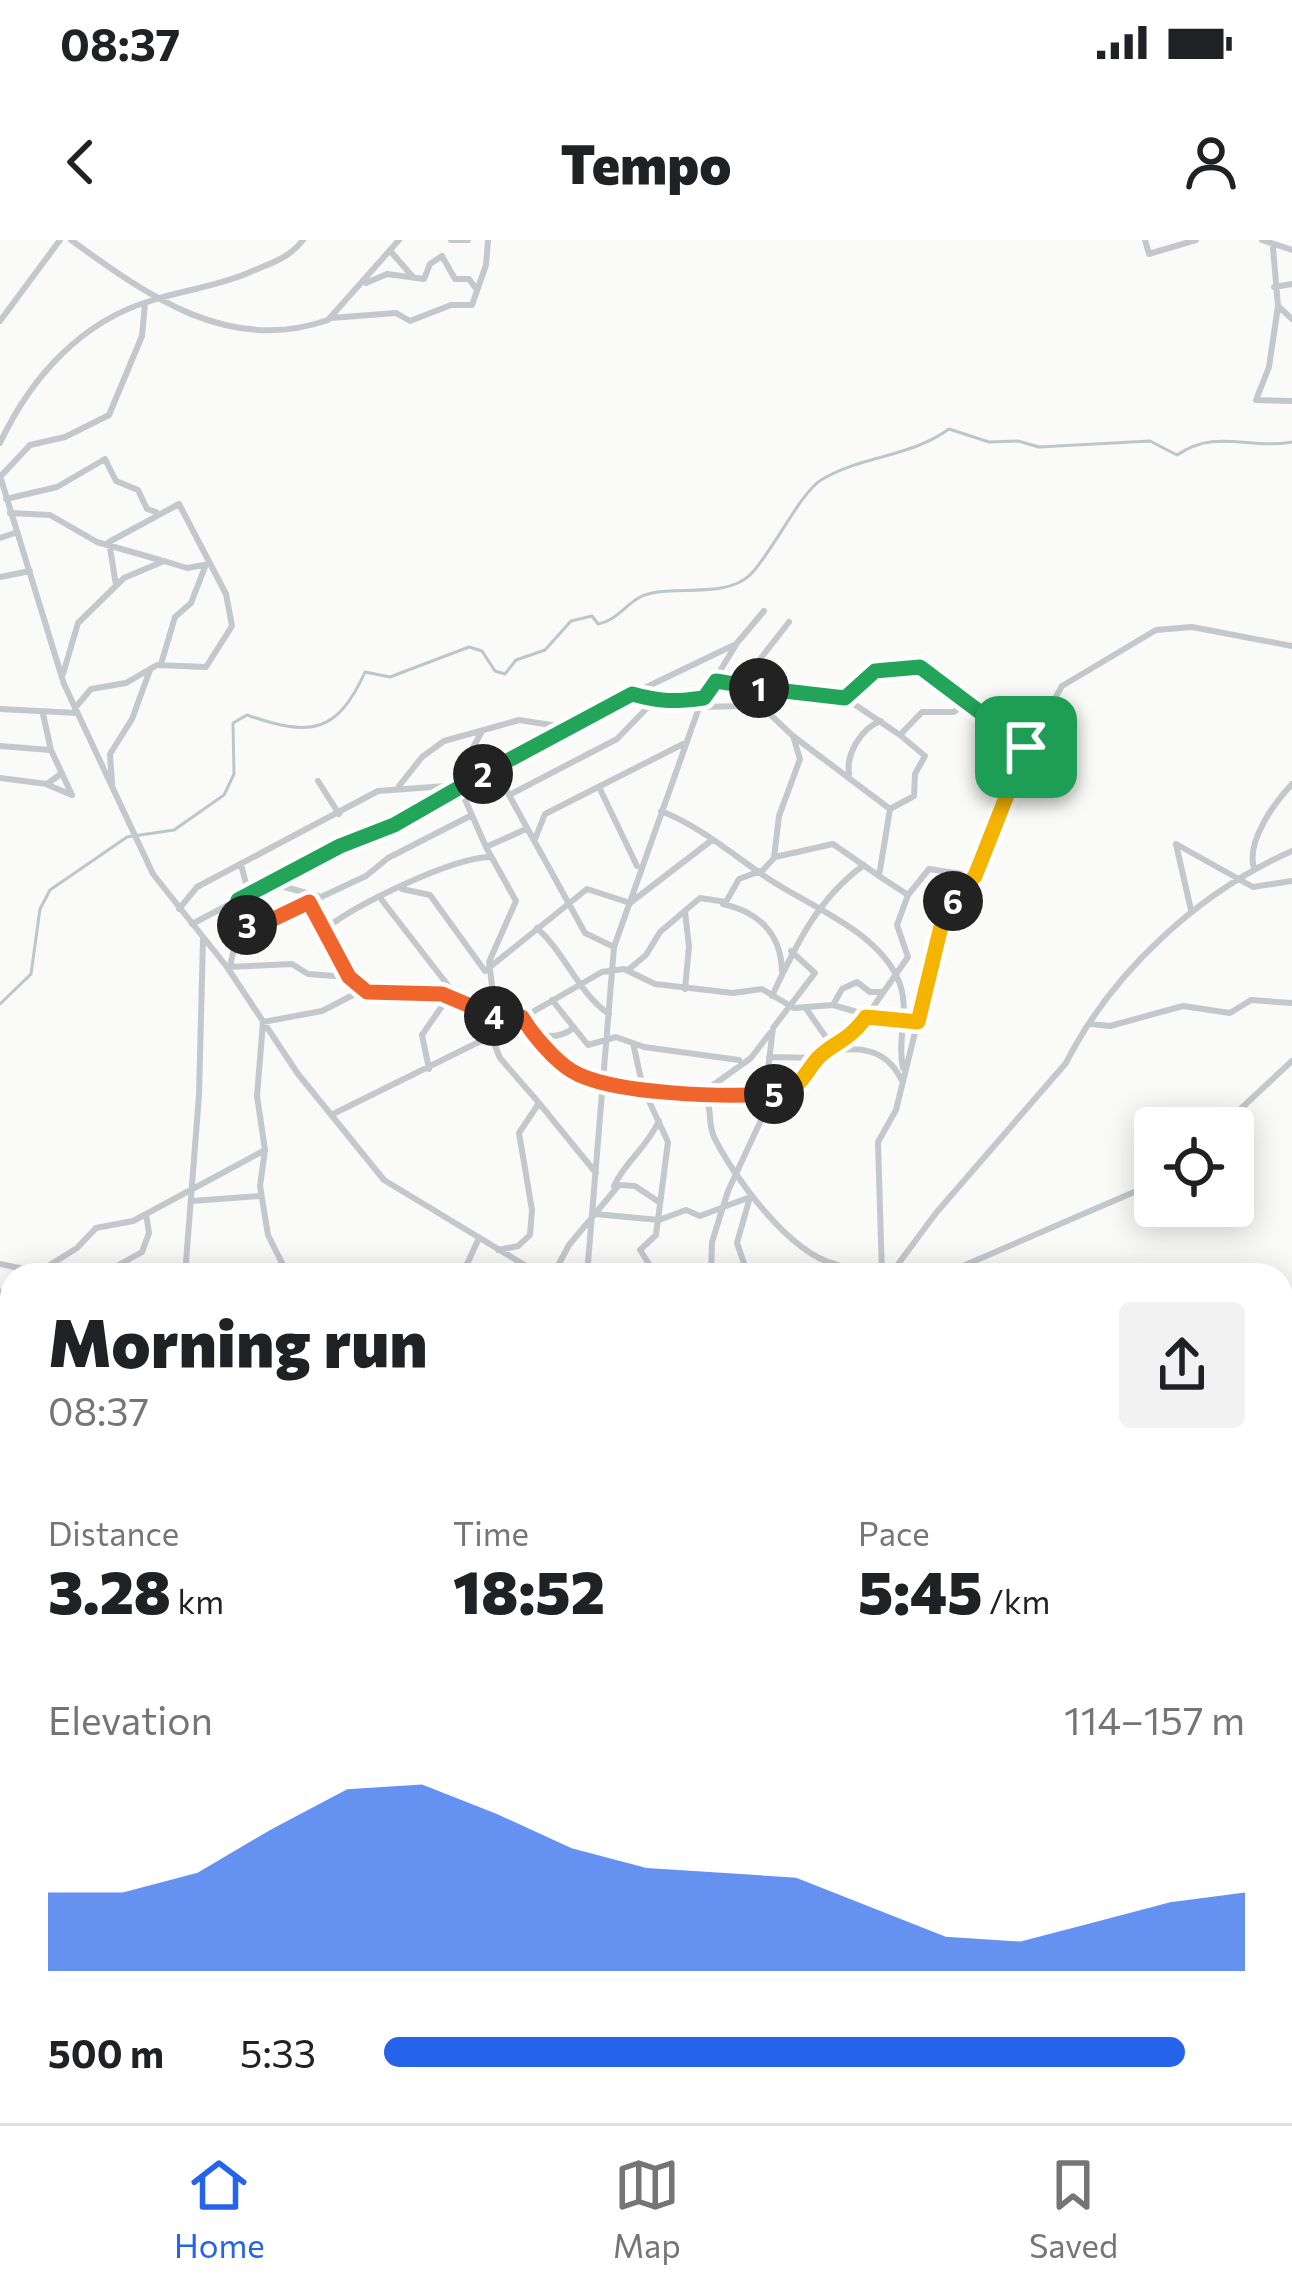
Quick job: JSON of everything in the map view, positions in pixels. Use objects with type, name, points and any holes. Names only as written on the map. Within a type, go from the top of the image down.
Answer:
[{"type":"street","points":[[0,321],[60,240]]},
{"type":"street","points":[[71,240],[149,301],[258,330],[396,313],[410,321],[452,305],[472,305],[479,293],[488,240]]},
{"type":"street","points":[[0,443],[43,374],[79,337],[149,301],[215,287],[288,255],[302,240]]},
{"type":"street","points":[[331,318],[399,240]]},
{"type":"street","points":[[451,240],[468,240]]},
{"type":"street","points":[[1145,240],[1149,254],[1196,240]]},
{"type":"street","points":[[1262,240],[1273,248],[1292,250]]},
{"type":"street","points":[[1273,248],[1278,306],[1269,367],[1256,400],[1292,401]]},
{"type":"street","points":[[391,253],[405,262],[413,277]]},
{"type":"street","points":[[358,288],[381,275],[424,279],[430,264],[442,256],[455,279],[469,279],[479,293]]},
{"type":"street","points":[[1274,287],[1292,284]]},
{"type":"street","points":[[149,301],[142,336],[126,364],[109,416],[65,437],[30,446],[0,477],[62,677],[153,874],[229,967],[331,1115],[397,1191],[520,1263]]},
{"type":"street","points":[[1278,306],[1292,319]]},
{"type":"street","points":[[6,499],[57,487],[105,459],[116,481],[138,490],[147,509],[156,512]]},
{"type":"street","points":[[0,709],[43,714],[76,710],[91,689],[122,685],[156,665],[206,667],[232,626],[228,599],[207,565],[182,506],[156,512],[107,544]]},
{"type":"street","points":[[9,514],[50,515],[107,544],[164,561],[207,565]]},
{"type":"street","points":[[0,538],[14,533]]},
{"type":"street","points":[[107,544],[116,586]]},
{"type":"street","points":[[62,677],[76,626],[116,586],[164,561]]},
{"type":"street","points":[[112,788],[110,754],[132,719],[175,617],[190,603],[207,565]]},
{"type":"street","points":[[0,577],[30,571]]},
{"type":"street","points":[[588,1263],[614,946],[699,707],[737,643],[764,611]]},
{"type":"street","points":[[733,682],[754,667],[788,622]]},
{"type":"street","points":[[886,1263],[878,1142],[892,1124],[944,914],[975,876],[1026,747],[1041,730],[1062,686],[1151,631],[1192,627],[1292,646]]},
{"type":"street","points":[[192,924],[495,768],[564,727],[737,643]]},
{"type":"street","points":[[845,698],[875,671],[913,666],[1026,747]]},
{"type":"street","points":[[716,681],[845,698],[881,721],[925,756],[915,774],[914,796],[890,809]]},
{"type":"street","points":[[699,707],[758,704],[775,692]]},
{"type":"street","points":[[632,694],[655,704]]},
{"type":"street","points":[[509,795],[617,740],[638,713],[655,704],[704,698]]},
{"type":"street","points":[[900,735],[924,711],[954,712],[964,702]]},
{"type":"street","points":[[758,704],[890,809]]},
{"type":"street","points":[[0,778],[47,784],[72,795],[50,750],[43,714]]},
{"type":"street","points":[[398,787],[430,750],[482,731],[519,719],[564,727]]},
{"type":"street","points":[[849,774],[848,758],[868,728],[881,721]]},
{"type":"street","points":[[482,731],[457,769],[490,857],[516,901],[490,967],[496,1017]]},
{"type":"street","points":[[774,858],[779,816],[800,763],[793,736]]},
{"type":"street","points":[[535,839],[545,814],[685,743]]},
{"type":"street","points":[[0,746],[50,750]]},
{"type":"street","points":[[495,768],[590,938],[614,946]]},
{"type":"street","points":[[47,784],[62,773]]},
{"type":"street","points":[[318,781],[338,814]]},
{"type":"street","points":[[1254,868],[1251,856],[1266,816],[1292,784]]},
{"type":"street","points":[[179,909],[197,886],[378,791],[460,786]]},
{"type":"street","points":[[599,787],[638,869]]},
{"type":"street","points":[[879,876],[890,809]]},
{"type":"street","points":[[661,811],[818,908],[876,950],[897,976],[906,1007],[904,1072]]},
{"type":"street","points":[[229,967],[235,943],[249,926],[322,896],[472,815]]},
{"type":"street","points":[[486,847],[526,829]]},
{"type":"street","points":[[626,902],[712,841]]},
{"type":"street","points":[[722,903],[739,879],[760,871],[774,858],[832,844],[908,895]]},
{"type":"street","points":[[1191,910],[1176,844],[1253,886],[1292,880]]},
{"type":"street","points":[[896,1263],[1066,1063],[1154,942],[1180,928],[1191,910],[1237,878],[1292,851]]},
{"type":"street","points":[[325,929],[466,859],[490,857]]},
{"type":"street","points":[[772,996],[791,951],[818,908],[865,864]]},
{"type":"street","points":[[242,865],[249,894]]},
{"type":"street","points":[[263,1022],[322,1011],[355,994],[449,996],[496,1017],[518,1020],[536,1032],[570,1070],[604,1081],[702,1093],[761,1095],[795,1089],[819,1058],[850,1040],[897,976],[908,956],[897,925],[908,895],[929,869],[975,876]]},
{"type":"street","points":[[271,885],[322,896]]},
{"type":"street","points":[[402,889],[430,895],[479,968],[490,967],[587,889],[626,902]]},
{"type":"street","points":[[381,898],[459,999]]},
{"type":"street","points":[[628,970],[702,898],[754,912],[779,946],[784,974]]},
{"type":"street","points":[[238,900],[249,926]]},
{"type":"street","points":[[309,902],[349,977],[371,994]]},
{"type":"street","points":[[685,911],[689,947],[685,988]]},
{"type":"street","points":[[537,928],[560,952],[580,986],[609,1014]]},
{"type":"street","points":[[186,1263],[203,938]]},
{"type":"street","points":[[702,1093],[757,1053],[794,1008],[815,970],[791,951]]},
{"type":"street","points":[[229,967],[287,963],[310,974],[349,977]]},
{"type":"street","points":[[331,1115],[429,1069],[612,969],[685,988],[734,993],[762,989],[794,1008],[833,1005],[902,1025],[918,1022]]},
{"type":"street","points":[[833,1005],[842,989],[857,982],[870,992],[883,992]]},
{"type":"street","points":[[429,1069],[422,1034],[449,996]]},
{"type":"street","points":[[552,1000],[588,1045],[608,1036],[742,1060]]},
{"type":"street","points":[[1091,1024],[1110,1026],[1183,1006],[1230,1013],[1251,1000],[1292,1003]]},
{"type":"street","points":[[806,1007],[834,1050]]},
{"type":"street","points":[[263,1022],[256,1104],[265,1150],[261,1196],[268,1235],[282,1263]]},
{"type":"street","points":[[711,1263],[712,1242],[725,1203],[760,1122],[773,1028]]},
{"type":"street","points":[[536,1032],[560,1036],[572,1029]]},
{"type":"street","points":[[491,1036],[500,1058],[596,1173]]},
{"type":"street","points":[[633,1043],[643,1088],[668,1142],[656,1235],[640,1250],[648,1263]]},
{"type":"street","points":[[834,1050],[880,1055],[902,1082]]},
{"type":"street","points":[[769,1057],[819,1058]]},
{"type":"street","points":[[1243,1107],[1292,1061]]},
{"type":"street","points":[[702,1093],[711,1107],[714,1137],[751,1197],[770,1220],[834,1263]]},
{"type":"street","points":[[498,1250],[518,1246],[530,1234],[532,1210],[519,1133],[538,1103]]},
{"type":"street","points":[[561,1263],[659,1121]]},
{"type":"street","points":[[51,1263],[95,1228],[146,1214],[265,1150]]},
{"type":"street","points":[[614,1190],[635,1186],[661,1203]]},
{"type":"street","points":[[970,1263],[1134,1192]]},
{"type":"street","points":[[192,1201],[261,1196]]},
{"type":"street","points":[[593,1216],[659,1220],[686,1210],[700,1216],[751,1197]]},
{"type":"street","points":[[744,1263],[737,1243],[751,1197]]},
{"type":"street","points":[[122,1263],[142,1252],[149,1232],[146,1214]]},
{"type":"street","points":[[467,1263],[479,1238]]},
{"type":"waterway","points":[[0,1004],[31,974],[40,909],[50,890],[127,837],[174,830],[224,795],[234,774],[233,723],[247,715],[288,726],[319,725],[344,708],[365,672],[390,677],[469,647],[482,651],[495,671],[505,674],[516,660],[545,650],[571,621],[592,616],[598,624],[606,622],[652,593],[717,589],[740,582],[759,565],[804,497],[821,480],[918,446],[949,429],[989,442],[1018,441],[1039,447],[1150,441],[1177,455],[1219,441],[1292,442]]},
{"type":"route","points":[[887,666],[920,667],[1026,747],[983,848],[980,867],[944,914],[918,1022],[902,1025],[892,1019],[866,1017],[850,1040],[819,1058],[790,1092],[732,1095],[594,1080],[562,1064],[522,1017],[514,1022],[503,1020],[442,994],[367,992],[349,977],[309,902],[249,926],[242,919],[238,900],[375,829],[394,825],[564,727],[634,694],[655,704],[679,704],[704,698],[716,681],[751,684],[767,693],[845,698],[887,666]]}]
